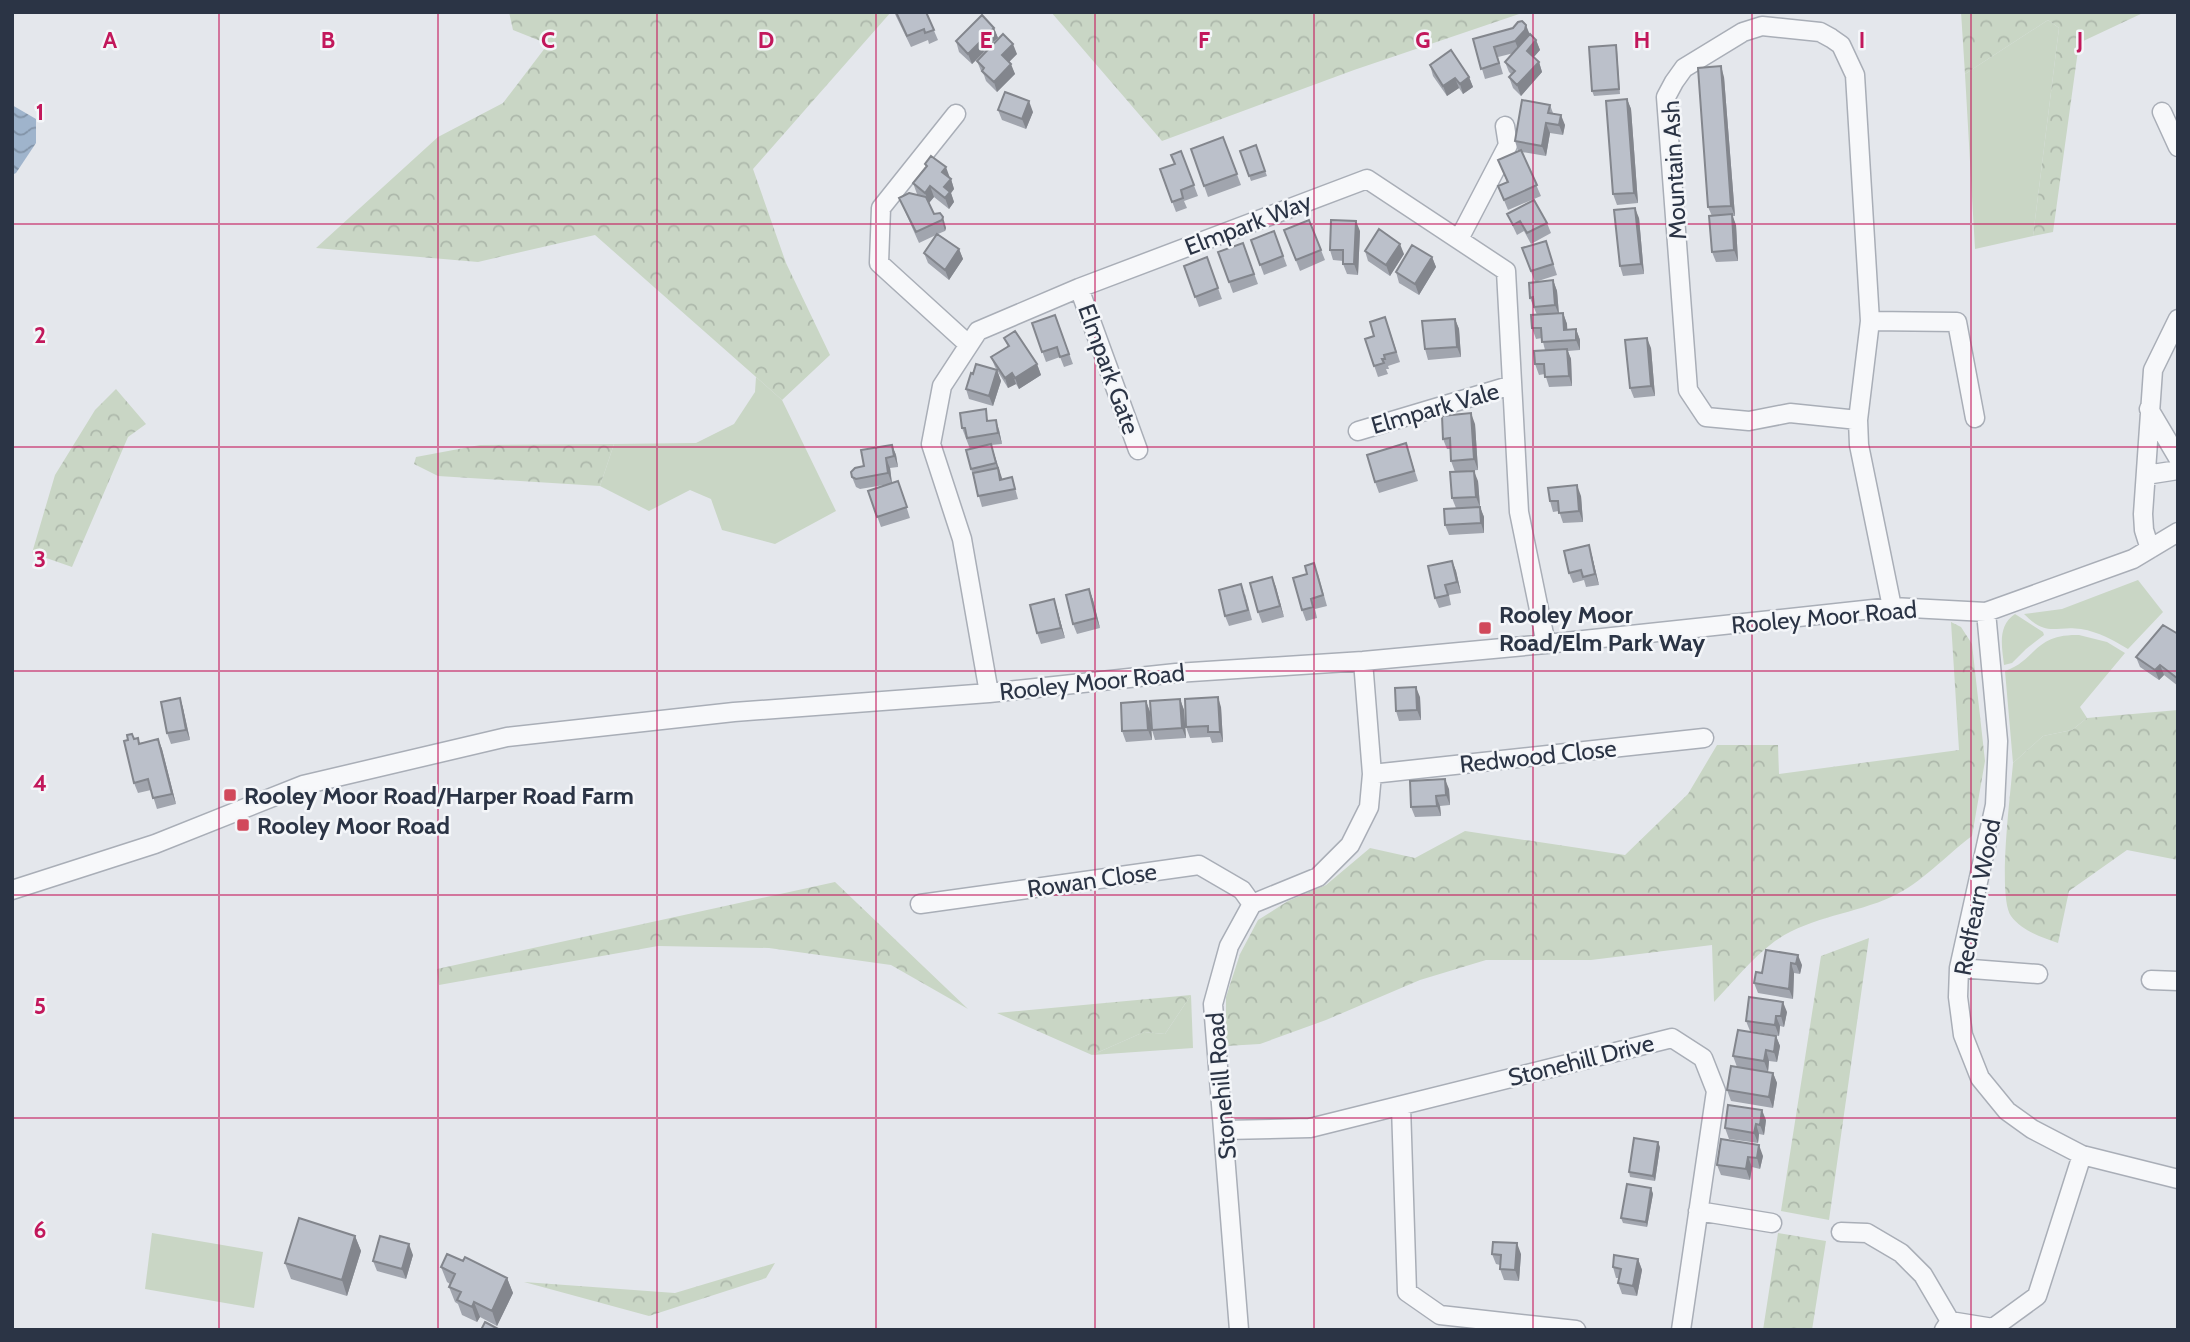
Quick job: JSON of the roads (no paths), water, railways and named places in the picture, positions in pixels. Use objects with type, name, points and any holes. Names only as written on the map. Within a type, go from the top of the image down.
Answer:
[{"type":"street","name":"Mountain Ash","points":[[1858,420],[1790,413],[1749,421],[1706,417],[1688,390],[1666,97],[1684,68],[1743,32],[1762,26],[1819,32],[1841,46],[1855,75],[1870,321],[1858,420],[1859,445],[1892,607]]},
{"type":"street","points":[[2162,112],[2178,147]]},
{"type":"street","points":[[956,114],[881,208],[879,263],[969,345]]},
{"type":"street","points":[[1459,239],[1508,145],[1505,126]]},
{"type":"street","name":"Elmpark Way","points":[[989,693],[962,539],[931,444],[942,386],[978,331],[1079,288],[1367,179],[1506,271],[1519,512],[1546,644]]},
{"type":"street","name":"Elmpark Gate","points":[[1079,288],[1138,450]]},
{"type":"street","points":[[2150,549],[2144,530],[2143,514],[2153,370],[2178,319]]},
{"type":"street","points":[[1870,321],[1957,323],[1975,418]]},
{"type":"street","name":"Elmpark Vale","points":[[1358,431],[1512,385]]},
{"type":"street","points":[[2149,409],[2178,457]]},
{"type":"street","points":[[2146,475],[2178,470]]},
{"type":"street","name":"Rooley Moor Road","points":[[12,890],[155,844],[303,785],[507,737],[734,712],[989,693],[1175,673],[1363,661],[1546,644],[1892,607],[1986,611],[2133,559],[2178,532]]},
{"type":"street","name":"Redfearn Wood","points":[[1986,611],[1998,741],[1996,805],[1959,968],[1958,997],[1963,1035],[1980,1078],[2007,1111],[2032,1129],[2082,1155],[2178,1179]]},
{"type":"street","points":[[1252,904],[1318,877],[1350,845],[1368,807],[1372,774],[1363,661]]},
{"type":"street","name":"Redwood Close","points":[[1372,774],[1704,738]]},
{"type":"street","name":"Rowan Close","points":[[919,904],[1199,865],[1242,890],[1252,904]]},
{"type":"street","name":"Stonehill Road","points":[[1239,1330],[1213,1004],[1228,946],[1252,904]]},
{"type":"street","points":[[1959,968],[2038,974]]},
{"type":"street","points":[[2151,980],[2178,981]]},
{"type":"street","name":"Stonehill Drive","points":[[1224,1130],[1310,1128],[1672,1038],[1703,1058],[1716,1091],[1681,1330]]},
{"type":"street","points":[[1401,1106],[1408,1292],[1440,1315],[1576,1330]]},
{"type":"street","points":[[1841,1232],[1867,1233],[1900,1253],[1923,1275],[1947,1325],[1993,1328],[2037,1296],[2082,1155]]},
{"type":"street","points":[[1698,1211],[1772,1223]]},
{"type":"water","points":[[12,105],[36,119],[36,143],[12,175]]},
{"type":"place","name":"Rooley Moor Road/Elm Park Way","points":[[1485,628]]},
{"type":"place","name":"Rooley Moor Road/Harper Road Farm","points":[[230,795]]},
{"type":"place","name":"Rooley Moor Road","points":[[243,825]]}]
